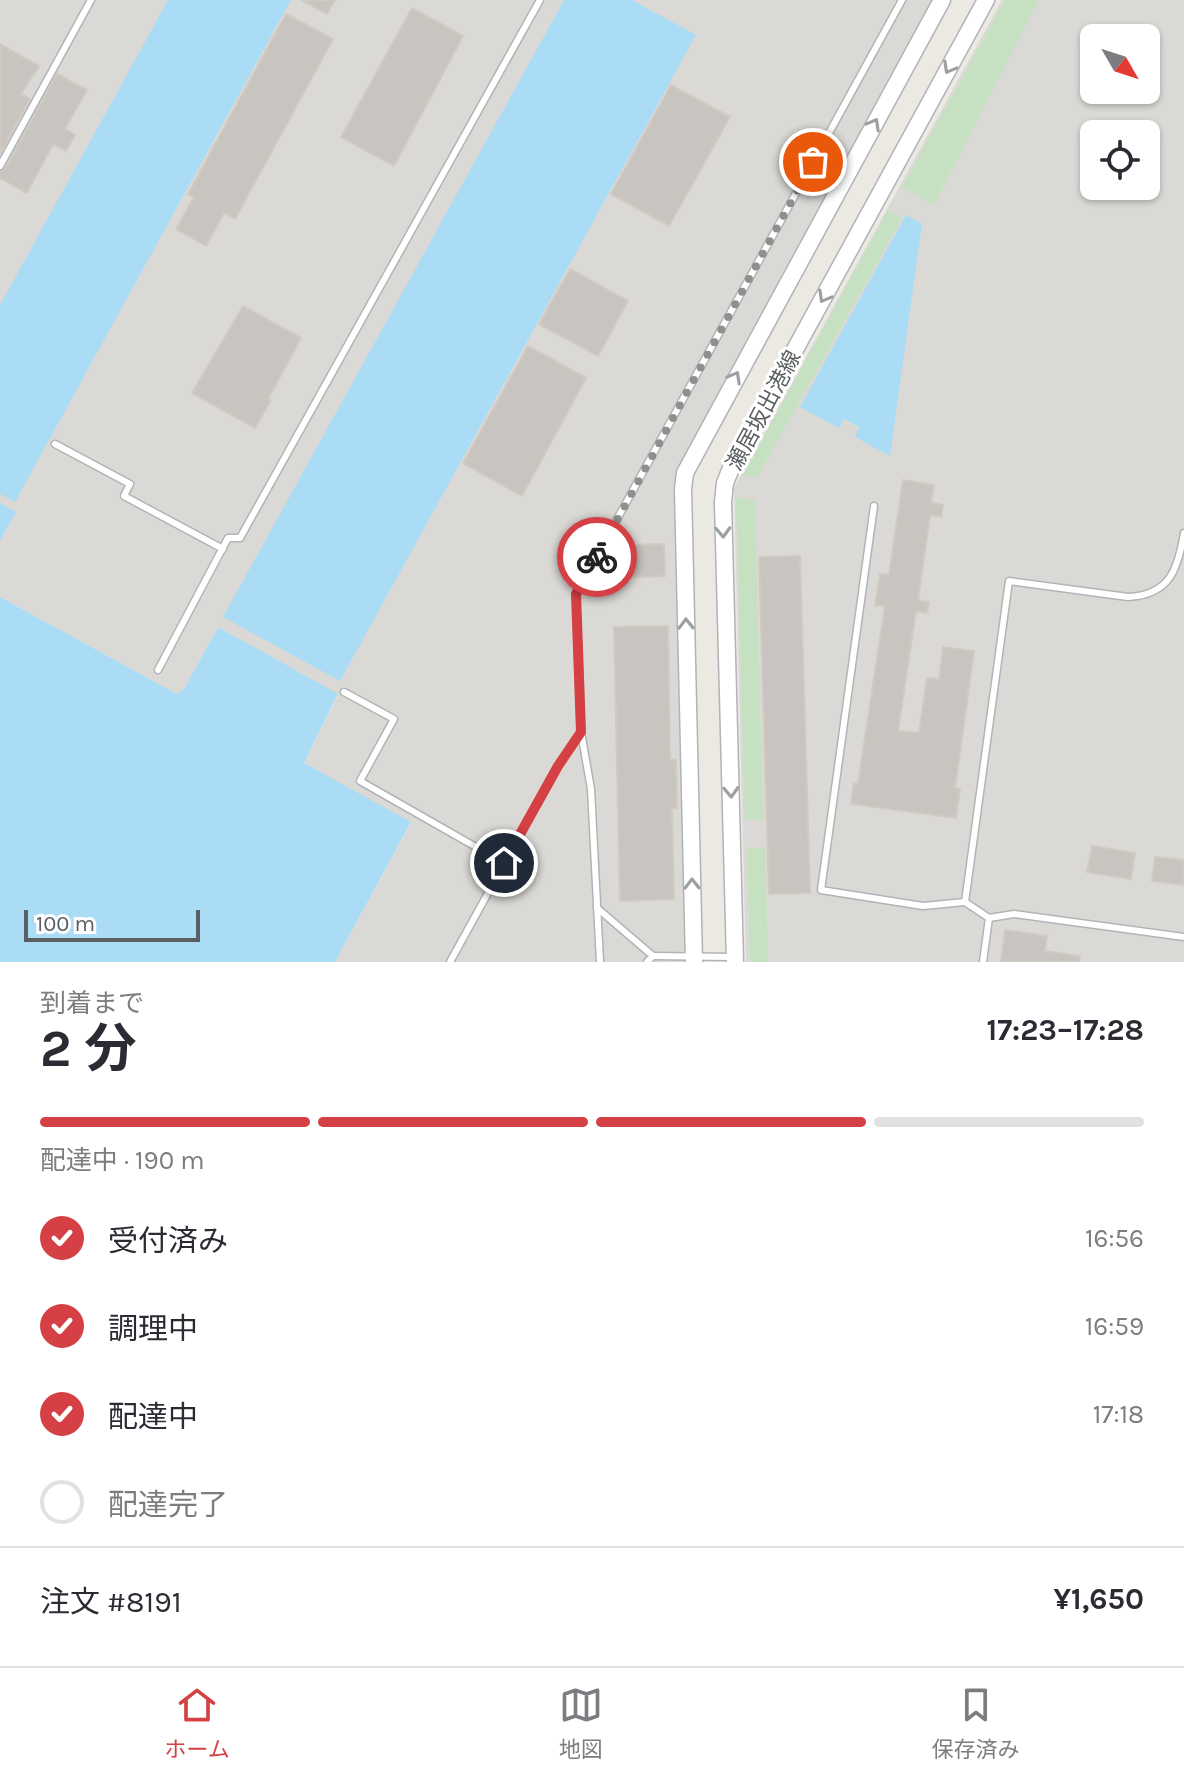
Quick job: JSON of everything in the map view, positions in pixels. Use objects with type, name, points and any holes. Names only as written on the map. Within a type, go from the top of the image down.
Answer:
[{"type":"main road","name":"瀬居坂出港線","points":[[694,959],[685,473],[942,0]]},
{"type":"main road","name":"瀬居坂出港線","points":[[735,959],[725,483],[733,463],[986,0]]},
{"type":"lane","points":[[158,670],[228,538],[240,538],[540,0]]},
{"type":"lane","points":[[600,962],[591,789],[581,732],[576,594],[902,0]]},
{"type":"lane","points":[[0,166],[89,1]]},
{"type":"lane","points":[[55,444],[130,484],[124,496],[223,549]]},
{"type":"lane","points":[[874,506],[821,890],[923,906],[965,902],[989,918],[1014,914],[1184,937]]},
{"type":"lane","points":[[965,902],[1009,581],[1128,597],[1141,596],[1169,580],[1179,560],[1184,538]]},
{"type":"lane","points":[[344,692],[394,719],[360,781],[504,863]]},
{"type":"lane","points":[[450,962],[558,766],[581,732]]},
{"type":"lane","points":[[597,908],[653,956],[735,959]]},
{"type":"lane","points":[[983,962],[989,918]]},
{"type":"lane","points":[[647,962],[653,956]]},
{"type":"shaded area","points":[[0,0],[934,0],[676,472],[691,962],[335,962],[411,823],[304,763],[338,696],[218,627],[184,689],[177,694],[0,597],[0,541],[16,512],[0,503]]},
{"type":"shaded area","points":[[1002,0],[1184,0],[1184,962],[746,962],[734,488]]},
{"type":"green space","points":[[1005,0],[1039,0],[934,205],[902,187]]},
{"type":"green space","points":[[888,210],[902,218],[757,478],[743,475]]},
{"type":"green space","points":[[736,497],[755,501],[763,820],[745,819]]},
{"type":"green space","points":[[747,848],[765,848],[768,962],[750,962]]},
{"type":"water","points":[[168,0],[291,0],[15,502],[0,494],[0,305]]},
{"type":"water","points":[[564,0],[632,0],[696,35],[340,681],[223,617]]},
{"type":"water","points":[[906,215],[922,224],[890,456],[855,437],[859,427],[844,419],[839,428],[800,407]]},
{"type":"water","points":[[0,503],[16,512],[0,541]]},
{"type":"water","points":[[0,597],[177,694],[184,689],[218,627],[338,694],[304,763],[411,822],[335,962],[0,962]]},
{"type":"building","points":[[301,0],[335,0],[327,14]]},
{"type":"building","points":[[412,8],[463,36],[394,166],[341,137]]},
{"type":"building","points":[[286,14],[333,39],[235,219],[224,213],[206,246],[176,229],[194,197],[188,194]]},
{"type":"building","points":[[0,44],[39,66],[21,94],[30,99],[0,154]]},
{"type":"building","points":[[57,74],[87,90],[65,129],[75,135],[66,151],[53,144],[27,193],[0,178],[0,172],[5,169]]},
{"type":"building","points":[[671,85],[730,117],[669,226],[611,194]]},
{"type":"building","points":[[570,269],[628,301],[598,356],[539,324]]},
{"type":"building","points":[[243,306],[301,338],[255,428],[192,393]]},
{"type":"building","points":[[528,346],[586,378],[522,496],[463,463]]},
{"type":"building","points":[[903,480],[934,485],[931,503],[943,505],[941,517],[930,515],[918,600],[929,602],[927,613],[916,611],[898,731],[919,733],[927,678],[939,679],[943,647],[974,651],[955,788],[960,789],[956,818],[851,804],[854,783],[858,784],[885,606],[875,605],[880,574],[889,575]]},
{"type":"building","points":[[664,544],[665,576],[629,577],[629,545]]},
{"type":"building","points":[[800,556],[810,893],[769,894],[759,557]]},
{"type":"building","points":[[668,626],[670,760],[676,760],[677,808],[672,809],[674,899],[620,901],[614,627]]},
{"type":"building","points":[[1092,846],[1135,853],[1131,879],[1087,872]]},
{"type":"building","points":[[1155,857],[1184,860],[1184,885],[1152,881]]},
{"type":"building","points":[[1005,930],[1047,936],[1045,951],[1080,956],[1079,962],[1001,962]]},
{"type":"way so far","points":[[597,557],[813,162]]},
{"type":"route","points":[[504,863],[558,766],[581,732],[576,594],[597,557]]}]
